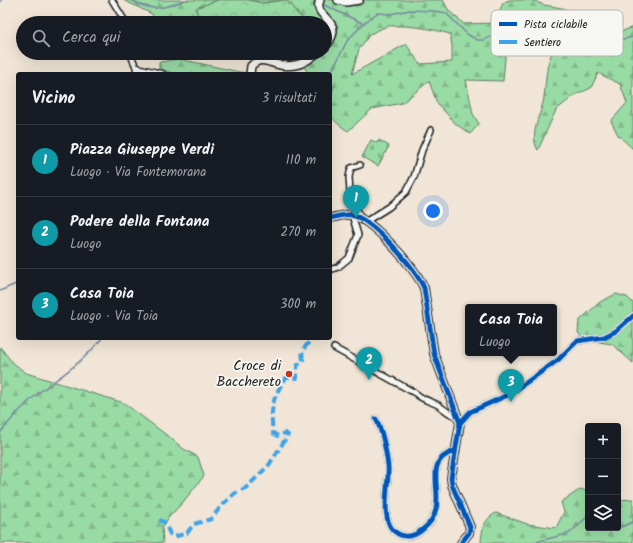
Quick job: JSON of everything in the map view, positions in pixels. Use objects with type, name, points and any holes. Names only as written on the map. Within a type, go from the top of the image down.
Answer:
[{"type":"street","points":[[112,0],[122,16]]},
{"type":"street","points":[[338,0],[346,2],[359,0]]},
{"type":"street","points":[[319,2],[320,11],[325,16]]},
{"type":"street","points":[[332,23],[334,30],[332,38]]},
{"type":"street","points":[[133,60],[137,72]]},
{"type":"street","points":[[250,72],[251,66],[259,60]]},
{"type":"street","points":[[264,60],[285,66],[296,65],[307,60]]},
{"type":"street","points":[[136,67],[155,72]]},
{"type":"street","points":[[363,220],[389,207],[406,192],[414,177],[422,150],[431,130]]},
{"type":"street","points":[[360,165],[351,168],[349,182],[350,192],[363,220]]},
{"type":"street","points":[[332,269],[338,267],[349,258],[358,235],[350,215]]},
{"type":"street","points":[[332,218],[350,215],[363,220],[390,244],[420,278],[424,288],[434,354],[459,420],[452,485],[470,527],[469,533],[461,543]]},
{"type":"street","points":[[459,420],[470,412],[510,394],[554,362],[578,341],[604,337],[616,331],[633,316]]},
{"type":"street","points":[[334,348],[415,393],[424,401],[438,405],[459,420]]},
{"type":"street","points":[[376,419],[380,427],[388,466],[386,515],[390,527],[397,534],[406,536],[414,535],[432,520],[436,513],[438,504],[436,473],[437,462],[442,456],[455,451]]},
{"type":"green space","points":[[123,0],[218,0],[197,8],[198,16],[153,16],[152,14]]},
{"type":"green space","points":[[218,0],[249,0],[262,3],[286,0],[300,16],[198,16],[196,8]]},
{"type":"green space","points":[[249,0],[286,0],[262,3]]},
{"type":"green space","points":[[286,0],[443,0],[449,11],[464,24],[491,23],[491,56],[505,56],[503,81],[466,80],[473,114],[479,124],[470,134],[456,124],[437,103],[429,81],[402,103],[372,109],[348,131],[332,117],[332,94],[334,86],[332,88],[332,72],[308,72],[299,60],[332,60],[332,16],[300,16]],"holes":[[[387,26],[419,27],[450,34],[452,62],[420,64],[406,44],[352,74],[359,49],[370,34]]]},
{"type":"green space","points":[[509,0],[532,0],[544,5],[567,10],[500,10],[503,3]]},
{"type":"green space","points":[[633,27],[633,149],[618,135],[611,121],[627,103],[620,84],[598,73],[591,88],[575,95],[556,110],[538,150],[534,137],[536,124],[543,104],[551,56],[623,56],[623,31]]},
{"type":"green space","points":[[184,60],[240,72],[169,72],[159,68],[159,62]]},
{"type":"green space","points":[[279,60],[297,60],[294,62],[284,62]]},
{"type":"green space","points":[[371,140],[377,143],[379,140],[389,146],[378,166],[362,157]]},
{"type":"green space","points":[[616,294],[627,297],[633,303],[633,363],[612,344],[586,340],[578,333],[579,321],[600,302]]},
{"type":"green space","points":[[0,347],[12,362],[26,373],[124,403],[182,448],[198,457],[204,476],[169,517],[162,528],[163,543],[0,543]]},
{"type":"green space","points":[[581,489],[585,491],[585,531],[621,531],[621,500],[633,499],[633,543],[481,543],[486,522],[496,513],[527,524],[556,528],[564,512],[561,502]]},
{"type":"waterway","points":[[131,0],[138,4],[152,8],[164,7],[185,0]]},
{"type":"waterway","points":[[322,4],[362,23]]},
{"type":"waterway","points":[[332,72],[347,41],[363,24],[377,13],[390,14],[410,10],[446,13],[467,34],[477,40],[484,40],[491,37]]},
{"type":"waterway","points":[[623,39],[633,37]]},
{"type":"waterway","points":[[0,291],[16,284]]},
{"type":"waterway","points":[[0,433],[14,416],[30,401],[66,373],[96,346],[100,340]]},
{"type":"waterway","points":[[532,543],[570,533],[585,519]]},
{"type":"waterway","points":[[621,527],[633,522]]},
{"type":"marked path","points":[[159,520],[164,522],[170,534],[177,536],[187,533],[194,524],[211,519],[223,504],[235,493],[247,487],[269,465],[288,435],[285,433],[278,436],[273,433],[273,404],[278,391],[286,378],[297,378],[297,366],[303,360],[302,351],[310,340]]},
{"type":"cycle path","points":[[332,218],[351,215],[360,218],[370,225],[403,257],[424,288],[434,354],[460,423],[451,478],[452,485],[470,527],[469,533],[461,543]]},
{"type":"cycle path","points":[[460,423],[470,412],[510,394],[558,360],[577,341],[604,337],[616,331],[633,316]]},
{"type":"cycle path","points":[[376,419],[382,436],[388,466],[386,496],[387,517],[390,526],[396,532],[405,536],[418,533],[432,520],[436,508],[437,465],[443,457],[455,451]]},
{"type":"place","name":"Piazza Giuseppe Verdi","points":[[356,218]]},
{"type":"place","name":"Croce di Bacchereto","points":[[289,374]]},
{"type":"place","name":"Podere della Fontana","points":[[369,380]]},
{"type":"place","name":"Casa Toia","points":[[511,402]]}]
